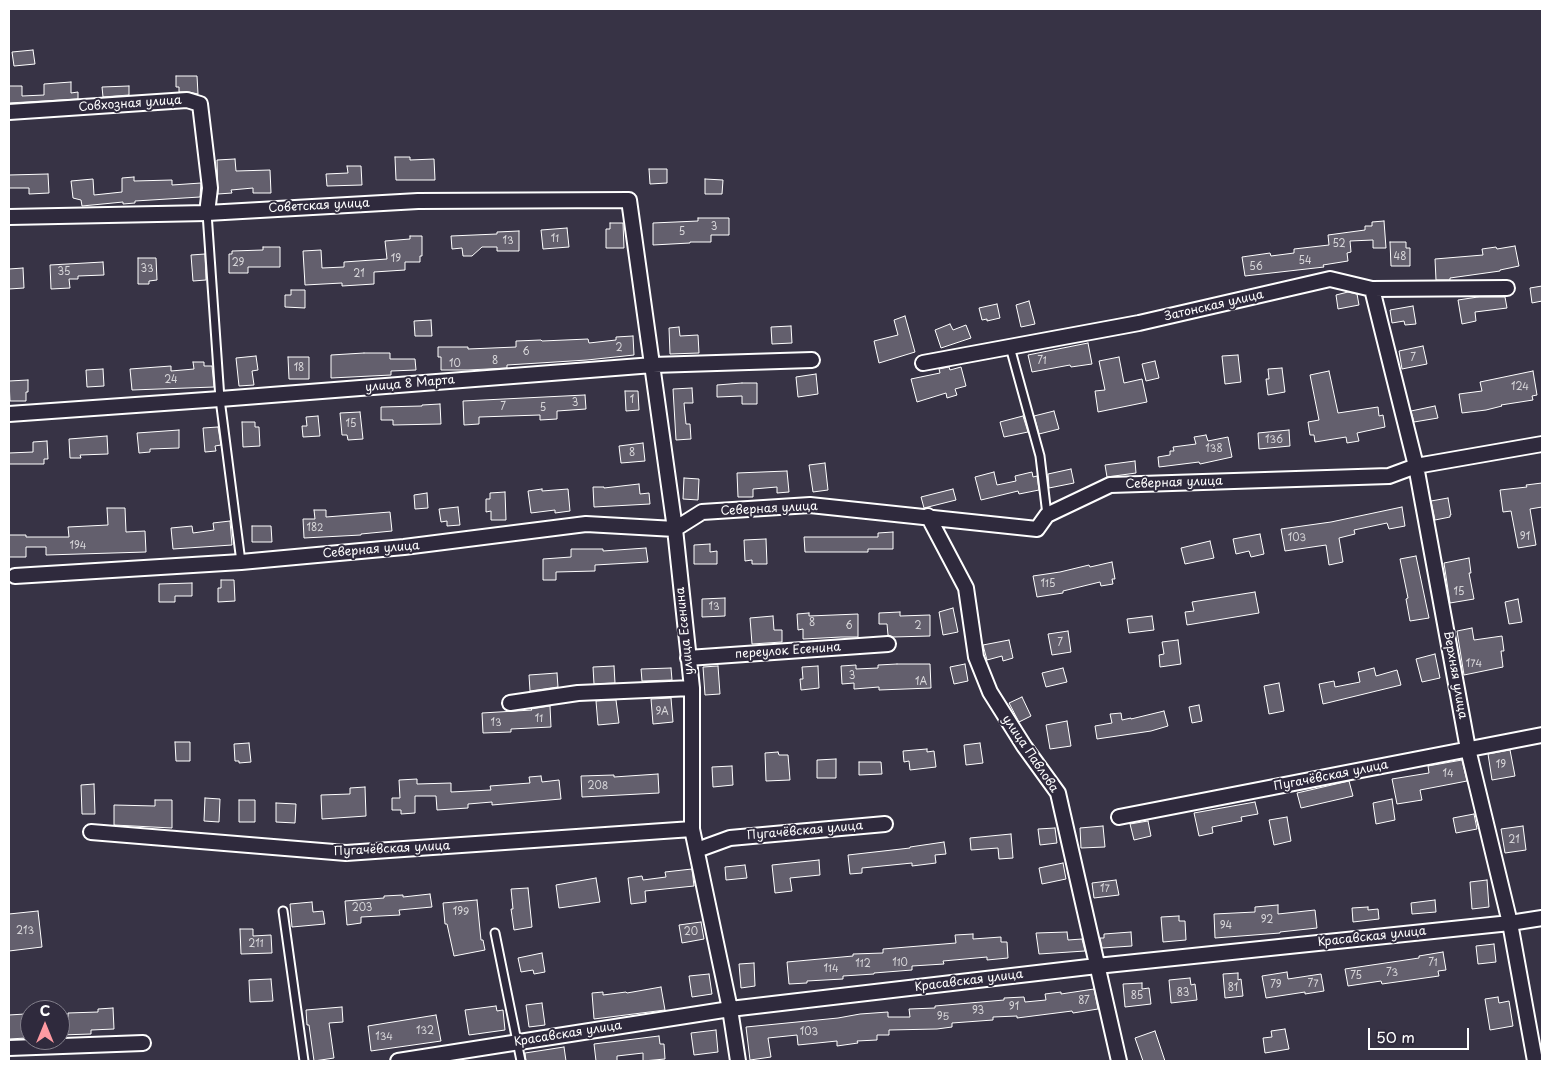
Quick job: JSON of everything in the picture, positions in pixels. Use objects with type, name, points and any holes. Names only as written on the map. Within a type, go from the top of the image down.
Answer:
[{"type":"street","name":"Совхозная улица","points":[[9,112],[187,100],[200,104],[210,188],[207,213]]},
{"type":"street","name":"Советская улица","points":[[9,217],[207,213],[418,201],[629,200]]},
{"type":"street","name":"улица Есенина","points":[[629,200],[675,529],[692,688],[692,829],[730,1010],[738,1061]]},
{"type":"street","name":"Затонская улица","points":[[923,363],[1139,323],[1330,279],[1372,289],[1507,288]]},
{"type":"street","name":"Верхняя улица","points":[[1372,289],[1416,466],[1468,749],[1510,923],[1535,1061]]},
{"type":"street","name":"улица 8 Марта","points":[[9,414],[653,365],[812,360]]},
{"type":"street","name":"Северная улица","points":[[15,576],[241,562],[404,548],[586,524],[675,529],[702,512],[810,505],[1038,529],[1047,515],[1110,485],[1389,476],[1416,466],[1542,444]]},
{"type":"street","name":"улица Павлова","points":[[928,516],[966,588],[976,657],[990,692],[1024,746],[1058,793],[1119,1061]]},
{"type":"street","name":"переулок Есенина","points":[[688,658],[888,644]]},
{"type":"street","points":[[510,703],[578,693],[692,688]]},
{"type":"street","name":"Пугачёвская улица","points":[[1119,817],[1542,735]]},
{"type":"street","name":"Пугачёвская улица","points":[[697,850],[730,838],[886,824]]},
{"type":"street","name":"Пугачёвская улица","points":[[92,832],[346,853],[692,829]]},
{"type":"street","name":"Красавская улица","points":[[398,1061],[730,1010],[1097,966],[1510,923],[1542,918]]},
{"type":"street","points":[[9,1048],[143,1043]]},
{"type":"lane","points":[[207,213],[220,399],[241,562]]},
{"type":"lane","points":[[1010,347],[1040,456],[1047,515]]},
{"type":"lane","points":[[283,911],[304,1061]]},
{"type":"lane","points":[[495,933],[521,1061]]},
{"type":"building","points":[[33,50],[35,64],[14,66],[12,52]]},
{"type":"building","points":[[176,76],[197,76],[198,94],[179,92],[179,87],[176,87]]},
{"type":"building","points":[[71,82],[71,93],[78,92],[78,99],[9,103],[9,86],[22,86],[22,96],[44,95],[44,84]]},
{"type":"building","points":[[129,86],[129,95],[103,97],[102,87]]},
{"type":"building","points":[[395,157],[410,157],[410,160],[434,159],[435,180],[396,180]]},
{"type":"building","points":[[235,159],[236,171],[270,170],[271,193],[253,193],[253,188],[231,190],[232,193],[218,194],[217,160]]},
{"type":"building","points":[[347,166],[361,166],[362,185],[327,186],[326,174],[348,173]]},
{"type":"building","points":[[649,169],[667,169],[667,183],[650,184]]},
{"type":"building","points":[[48,174],[49,193],[29,194],[29,188],[9,188],[9,175]]},
{"type":"building","points":[[134,177],[134,181],[172,180],[172,185],[201,183],[200,197],[82,206],[81,200],[73,198],[71,181],[93,179],[94,195],[122,192],[122,178]]},
{"type":"building","points":[[705,179],[723,180],[722,194],[705,194]]},
{"type":"building","points":[[698,218],[729,218],[729,235],[711,235],[711,242],[653,245],[653,223],[698,221]]},
{"type":"building","points":[[1384,221],[1386,248],[1373,248],[1373,240],[1350,241],[1351,252],[1347,253],[1348,261],[1323,265],[1324,267],[1245,276],[1242,257],[1270,253],[1271,256],[1294,253],[1294,249],[1329,245],[1328,235],[1365,230],[1365,226],[1372,226],[1372,222]]},
{"type":"building","points":[[610,223],[623,223],[624,248],[606,248],[606,229],[610,229]]},
{"type":"building","points":[[567,228],[569,247],[543,249],[541,230]]},
{"type":"building","points":[[519,231],[519,251],[497,251],[497,247],[482,247],[472,256],[463,256],[462,248],[452,249],[451,236]]},
{"type":"building","points":[[410,236],[422,236],[422,256],[420,256],[420,262],[405,262],[405,270],[374,272],[374,284],[342,286],[342,283],[305,285],[303,251],[321,250],[322,268],[344,267],[344,262],[387,259],[385,241],[410,239]]},
{"type":"building","points":[[1390,242],[1406,242],[1406,248],[1410,248],[1410,266],[1391,266]]},
{"type":"building","points":[[1515,246],[1519,266],[1500,271],[1450,278],[1450,280],[1436,280],[1435,259],[1483,255],[1482,249]]},
{"type":"building","points":[[263,247],[280,247],[280,267],[248,267],[248,273],[229,273],[229,254],[232,254],[232,251],[263,250]]},
{"type":"building","points":[[205,254],[206,280],[193,281],[191,255]]},
{"type":"building","points":[[138,258],[156,258],[157,280],[149,281],[149,284],[138,284]]},
{"type":"building","points":[[103,262],[104,275],[78,276],[78,279],[69,279],[70,288],[51,289],[50,265]]},
{"type":"building","points":[[23,268],[24,288],[9,289],[9,269]]},
{"type":"building","points":[[1542,286],[1542,301],[1532,303],[1530,288]]},
{"type":"building","points":[[291,290],[305,290],[305,308],[285,307],[285,295],[291,295]]},
{"type":"building","points":[[1348,292],[1357,294],[1359,305],[1338,309],[1336,295]]},
{"type":"building","points":[[1478,297],[1505,297],[1507,308],[1475,312],[1476,321],[1462,324],[1458,300]]},
{"type":"building","points":[[1029,301],[1035,324],[1021,327],[1016,305]]},
{"type":"building","points":[[997,304],[1000,318],[987,321],[987,319],[982,320],[979,308]]},
{"type":"building","points":[[1413,306],[1416,324],[1405,325],[1404,321],[1392,323],[1390,310]]},
{"type":"building","points":[[905,316],[915,352],[879,363],[874,341],[898,335],[894,320]]},
{"type":"building","points":[[431,320],[432,336],[415,336],[414,321]]},
{"type":"building","points":[[950,324],[953,330],[966,325],[971,338],[941,348],[935,330]]},
{"type":"building","points":[[791,326],[792,343],[772,344],[771,327]]},
{"type":"building","points":[[679,327],[680,336],[698,335],[699,353],[670,354],[669,328]]},
{"type":"building","points":[[633,336],[634,355],[507,365],[507,368],[468,370],[441,370],[441,357],[438,357],[438,347],[468,347],[468,349],[516,347],[516,341],[541,340],[588,339],[589,343],[616,340],[616,337]]},
{"type":"building","points":[[1088,343],[1092,364],[1071,367],[1070,365],[1032,372],[1028,355]]},
{"type":"building","points":[[1423,346],[1427,364],[1402,369],[1399,351]]},
{"type":"building","points":[[390,353],[390,359],[415,359],[416,370],[391,371],[391,375],[331,378],[331,355]]},
{"type":"building","points":[[1238,355],[1241,382],[1225,384],[1222,356]]},
{"type":"building","points":[[256,356],[258,370],[252,371],[254,385],[239,386],[236,358]]},
{"type":"building","points":[[288,357],[309,357],[309,379],[289,379]]},
{"type":"building","points":[[1119,357],[1124,383],[1142,379],[1147,402],[1098,412],[1095,391],[1105,390],[1099,361]]},
{"type":"building","points":[[1155,361],[1159,378],[1146,381],[1142,364]]},
{"type":"building","points":[[193,362],[204,362],[204,366],[212,366],[214,387],[132,390],[130,369],[171,366],[171,371],[194,369]]},
{"type":"building","points":[[949,367],[950,370],[961,367],[966,386],[955,389],[957,395],[947,398],[946,393],[917,402],[911,379],[940,373],[939,369]]},
{"type":"building","points":[[1282,368],[1285,392],[1268,395],[1266,379],[1269,379],[1268,369]]},
{"type":"building","points":[[103,369],[104,386],[87,387],[86,370]]},
{"type":"building","points":[[1329,371],[1338,413],[1378,407],[1379,416],[1383,415],[1385,427],[1357,433],[1359,441],[1347,443],[1346,437],[1315,442],[1314,435],[1310,435],[1308,422],[1319,420],[1310,375]]},
{"type":"building","points":[[1533,371],[1537,395],[1532,396],[1533,400],[1462,413],[1459,394],[1482,391],[1480,382]]},
{"type":"building","points":[[816,374],[818,394],[798,397],[796,377]]},
{"type":"building","points":[[28,380],[26,401],[10,401],[9,381]]},
{"type":"building","points":[[757,383],[757,404],[742,404],[742,396],[717,397],[717,385]]},
{"type":"building","points":[[692,388],[693,403],[684,403],[686,424],[690,424],[691,439],[676,440],[673,389]]},
{"type":"building","points":[[625,391],[638,391],[639,410],[626,411]]},
{"type":"building","points":[[585,395],[586,409],[557,411],[557,419],[540,420],[540,415],[479,417],[479,424],[464,425],[463,401]]},
{"type":"building","points":[[440,404],[441,424],[393,425],[393,420],[381,420],[381,407]]},
{"type":"building","points":[[1435,406],[1438,418],[1414,422],[1411,411]]},
{"type":"building","points":[[1054,411],[1059,429],[1039,434],[1034,416]]},
{"type":"building","points":[[360,412],[363,439],[348,440],[347,435],[342,435],[340,413]]},
{"type":"building","points":[[318,416],[320,436],[303,437],[302,426],[307,426],[306,417]]},
{"type":"building","points":[[1023,416],[1028,432],[1004,437],[1000,422]]},
{"type":"building","points":[[242,422],[255,422],[255,427],[259,427],[260,446],[243,447]]},
{"type":"building","points":[[218,427],[221,445],[215,446],[216,451],[205,452],[203,428]]},
{"type":"building","points":[[179,430],[179,448],[150,449],[150,452],[139,453],[137,433]]},
{"type":"building","points":[[1289,430],[1290,446],[1259,449],[1258,433]]},
{"type":"building","points":[[1206,435],[1208,441],[1228,437],[1232,457],[1200,464],[1199,462],[1159,467],[1158,457],[1170,455],[1170,451],[1174,451],[1173,447],[1196,444],[1194,437]]},
{"type":"building","points":[[107,436],[108,454],[80,455],[81,458],[70,458],[69,439]]},
{"type":"building","points":[[47,441],[48,459],[44,459],[44,464],[9,464],[9,453],[33,452],[33,442]]},
{"type":"building","points":[[643,443],[645,461],[621,463],[619,446]]},
{"type":"building","points":[[1135,461],[1136,473],[1107,477],[1105,465]]},
{"type":"building","points":[[825,463],[828,490],[813,492],[809,465]]},
{"type":"building","points":[[1071,469],[1074,483],[1049,488],[1048,474]]},
{"type":"building","points":[[787,471],[789,492],[777,493],[777,487],[753,489],[753,497],[738,497],[737,473]]},
{"type":"building","points":[[994,472],[997,485],[1016,481],[1015,476],[1032,472],[1033,477],[1037,476],[1039,490],[1019,494],[1018,491],[981,500],[975,477]]},
{"type":"building","points":[[684,478],[699,479],[698,500],[683,499]]},
{"type":"building","points":[[1542,483],[1542,507],[1530,509],[1536,545],[1518,548],[1511,511],[1503,512],[1500,490]]},
{"type":"building","points":[[639,484],[640,494],[649,493],[650,504],[594,507],[593,487],[604,488]]},
{"type":"building","points":[[542,489],[542,491],[568,489],[570,511],[555,513],[555,510],[531,513],[528,491]]},
{"type":"building","points":[[953,489],[956,500],[924,508],[921,497]]},
{"type":"building","points":[[505,492],[506,520],[491,520],[491,511],[486,512],[486,499],[490,499],[490,493]]},
{"type":"building","points":[[427,493],[428,508],[415,509],[414,495]]},
{"type":"building","points":[[1448,498],[1450,517],[1435,520],[1431,501]]},
{"type":"building","points":[[458,507],[460,525],[447,526],[447,521],[441,522],[439,509]]},
{"type":"building","points":[[1402,507],[1405,526],[1389,529],[1387,523],[1354,530],[1355,534],[1339,538],[1343,562],[1329,565],[1326,545],[1285,551],[1281,529],[1331,522]]},
{"type":"building","points":[[107,508],[125,508],[126,532],[145,531],[146,552],[46,555],[46,547],[26,547],[26,557],[9,557],[9,535],[69,537],[68,527],[108,525]]},
{"type":"building","points":[[314,510],[326,510],[326,517],[390,512],[392,531],[361,535],[304,538],[303,519],[315,519]]},
{"type":"building","points":[[230,521],[232,545],[173,549],[171,528],[192,526],[193,533],[214,530],[213,523]]},
{"type":"building","points":[[252,526],[271,526],[272,542],[252,542]]},
{"type":"building","points":[[893,532],[893,549],[868,549],[868,552],[805,552],[804,537],[878,537],[878,533]]},
{"type":"building","points":[[1260,534],[1264,554],[1251,557],[1249,551],[1236,554],[1233,539]]},
{"type":"building","points":[[766,539],[767,564],[752,564],[752,560],[745,561],[744,540]]},
{"type":"building","points":[[1210,541],[1214,558],[1185,564],[1181,548]]},
{"type":"building","points":[[710,544],[710,552],[717,551],[717,564],[694,564],[694,545]]},
{"type":"building","points":[[646,548],[648,562],[595,565],[595,571],[556,572],[556,580],[543,580],[543,559],[571,557],[571,549],[603,549],[603,551]]},
{"type":"building","points":[[1416,556],[1429,618],[1410,621],[1406,599],[1408,598],[1400,559]]},
{"type":"building","points":[[1469,558],[1471,573],[1469,573],[1474,599],[1450,603],[1444,563]]},
{"type":"building","points":[[1112,562],[1115,579],[1112,579],[1113,584],[1101,586],[1100,582],[1063,591],[1063,593],[1037,597],[1033,576]]},
{"type":"building","points":[[221,580],[234,580],[235,601],[218,602],[218,588],[221,588]]},
{"type":"building","points":[[192,583],[192,596],[175,596],[175,602],[159,602],[159,584]]},
{"type":"building","points":[[1255,592],[1259,613],[1187,625],[1185,612],[1194,611],[1192,602]]},
{"type":"building","points":[[725,598],[725,616],[702,617],[702,599]]},
{"type":"building","points":[[1518,599],[1522,622],[1509,624],[1505,602]]},
{"type":"building","points":[[953,608],[958,632],[943,635],[939,612]]},
{"type":"building","points":[[900,612],[900,616],[930,615],[930,636],[893,637],[888,635],[887,624],[879,624],[879,613]]},
{"type":"building","points":[[809,613],[809,616],[858,614],[858,637],[803,639],[803,629],[798,630],[797,614]]},
{"type":"building","points":[[773,616],[774,630],[782,630],[782,642],[752,644],[750,618]]},
{"type":"building","points":[[1152,616],[1154,630],[1129,633],[1127,619]]},
{"type":"building","points":[[1472,628],[1474,640],[1502,636],[1504,651],[1501,651],[1503,667],[1464,675],[1457,631]]},
{"type":"building","points":[[1068,631],[1071,652],[1052,655],[1048,634]]},
{"type":"building","points":[[1009,640],[1013,658],[1003,661],[1002,656],[987,660],[983,645]]},
{"type":"building","points":[[1178,640],[1181,664],[1160,667],[1159,655],[1164,654],[1162,642]]},
{"type":"building","points":[[1435,654],[1440,678],[1422,682],[1416,659]]},
{"type":"building","points":[[930,664],[931,688],[879,690],[879,687],[854,689],[854,683],[842,684],[841,666],[856,665],[856,669],[878,668],[878,665]]},
{"type":"building","points":[[965,664],[968,681],[954,684],[950,667]]},
{"type":"building","points":[[614,666],[615,683],[594,684],[593,667]]},
{"type":"building","points":[[718,666],[720,694],[705,695],[703,667]]},
{"type":"building","points":[[818,666],[819,688],[801,690],[800,679],[803,679],[802,667]]},
{"type":"building","points":[[671,668],[672,680],[642,681],[641,669]]},
{"type":"building","points":[[1063,668],[1067,682],[1046,687],[1042,673]]},
{"type":"building","points":[[1374,668],[1376,676],[1397,670],[1401,685],[1323,704],[1319,684],[1334,681],[1335,687],[1360,682],[1358,672]]},
{"type":"building","points":[[557,673],[558,687],[530,691],[529,675]]},
{"type":"building","points":[[1279,683],[1284,711],[1269,714],[1264,686]]},
{"type":"building","points":[[1022,697],[1031,716],[1019,722],[1009,703]]},
{"type":"building","points":[[671,698],[673,722],[653,724],[651,699]]},
{"type":"building","points":[[616,700],[619,723],[598,725],[596,701]]},
{"type":"building","points":[[1199,705],[1202,721],[1192,723],[1189,707]]},
{"type":"building","points":[[550,706],[551,727],[511,729],[511,732],[483,733],[482,713],[532,710]]},
{"type":"building","points":[[1164,711],[1168,726],[1151,731],[1097,739],[1095,726],[1112,723],[1110,714],[1121,713],[1122,720]]},
{"type":"building","points":[[1067,721],[1071,746],[1050,749],[1046,725]]},
{"type":"building","points":[[175,742],[190,742],[190,761],[176,761]]},
{"type":"building","points":[[249,743],[251,762],[239,763],[239,761],[235,761],[234,744]]},
{"type":"building","points":[[980,743],[983,763],[966,765],[964,745]]},
{"type":"building","points":[[927,749],[927,752],[934,751],[936,767],[910,770],[909,761],[904,762],[903,751]]},
{"type":"building","points":[[1510,750],[1515,776],[1492,780],[1488,754]]},
{"type":"building","points":[[778,752],[779,755],[788,755],[790,780],[766,781],[765,753]]},
{"type":"building","points":[[836,759],[836,778],[817,778],[817,760]]},
{"type":"building","points":[[1462,760],[1467,781],[1420,790],[1422,800],[1397,804],[1392,779],[1429,773],[1428,766]]},
{"type":"building","points":[[859,762],[881,762],[882,774],[859,775]]},
{"type":"building","points":[[732,766],[733,785],[713,787],[712,767]]},
{"type":"building","points":[[658,774],[659,793],[582,797],[581,776],[614,775],[614,777]]},
{"type":"building","points":[[541,776],[542,782],[559,780],[561,799],[492,805],[492,802],[468,804],[468,808],[437,810],[436,796],[415,796],[415,813],[401,814],[401,810],[392,810],[392,798],[400,798],[399,780],[417,779],[417,784],[451,783],[451,792],[491,790],[490,786],[530,783],[529,777]]},
{"type":"building","points":[[1349,781],[1353,796],[1301,808],[1297,793]]},
{"type":"building","points":[[94,784],[95,814],[82,814],[81,785]]},
{"type":"building","points":[[365,787],[366,816],[322,819],[321,795],[350,794],[350,788]]},
{"type":"building","points":[[205,798],[220,799],[219,822],[204,821]]},
{"type":"building","points":[[1392,799],[1395,820],[1376,824],[1373,803]]},
{"type":"building","points":[[155,800],[172,800],[172,828],[114,825],[114,805],[155,806]]},
{"type":"building","points":[[239,800],[255,800],[255,822],[239,822]]},
{"type":"building","points":[[1255,802],[1258,814],[1241,817],[1242,821],[1212,827],[1213,833],[1199,836],[1194,813]]},
{"type":"building","points":[[276,803],[296,804],[295,823],[276,822]]},
{"type":"building","points":[[1474,814],[1477,829],[1456,833],[1453,818]]},
{"type":"building","points":[[1287,817],[1291,841],[1274,845],[1269,820]]},
{"type":"building","points":[[1148,821],[1151,836],[1134,840],[1130,824]]},
{"type":"building","points":[[1103,826],[1105,847],[1081,848],[1080,828]]},
{"type":"building","points":[[1523,826],[1526,850],[1505,853],[1501,829]]},
{"type":"building","points":[[1055,828],[1057,843],[1040,845],[1038,829]]},
{"type":"building","points":[[1011,834],[1013,858],[999,859],[998,848],[971,850],[970,838]]},
{"type":"building","points":[[944,842],[946,854],[935,855],[936,863],[912,866],[912,863],[862,868],[862,873],[850,874],[848,855]]},
{"type":"building","points":[[819,860],[820,875],[790,878],[792,891],[775,893],[772,865]]},
{"type":"building","points":[[1063,863],[1066,879],[1042,884],[1039,868]]},
{"type":"building","points":[[745,865],[747,878],[726,880],[725,867]]},
{"type":"building","points":[[692,869],[694,886],[645,891],[646,902],[631,904],[628,878],[642,876],[643,880],[666,877],[665,872]]},
{"type":"building","points":[[596,878],[600,902],[559,908],[556,885]]},
{"type":"building","points":[[1116,880],[1119,895],[1094,898],[1092,883]]},
{"type":"building","points":[[1487,880],[1489,907],[1472,909],[1470,882]]},
{"type":"building","points":[[528,888],[532,927],[514,930],[511,889]]},
{"type":"building","points":[[430,894],[432,907],[399,910],[400,915],[361,917],[361,923],[347,925],[345,901],[384,898],[384,896],[403,895],[403,897]]},
{"type":"building","points":[[477,900],[481,940],[483,940],[485,950],[454,956],[447,924],[445,924],[443,903]]},
{"type":"building","points":[[1435,900],[1436,912],[1412,914],[1411,903]]},
{"type":"building","points":[[312,902],[313,912],[323,911],[325,924],[292,927],[290,904]]},
{"type":"building","points":[[1278,905],[1278,914],[1315,910],[1317,928],[1215,938],[1214,914],[1255,912],[1255,907]]},
{"type":"building","points":[[1368,907],[1368,910],[1378,909],[1379,919],[1353,922],[1352,908]]},
{"type":"building","points":[[38,911],[42,947],[9,951],[9,914]]},
{"type":"building","points":[[1179,916],[1179,921],[1185,921],[1186,940],[1163,942],[1161,917]]},
{"type":"building","points":[[701,922],[704,939],[682,943],[679,925]]},
{"type":"building","points":[[240,929],[253,929],[253,936],[271,935],[272,953],[241,954]]},
{"type":"building","points":[[1067,932],[1068,940],[1082,939],[1085,951],[1039,954],[1036,933]]},
{"type":"building","points":[[1131,932],[1132,946],[1102,948],[1100,938],[1104,938],[1104,934]]},
{"type":"building","points":[[973,934],[973,939],[1001,937],[1001,942],[1007,942],[1008,958],[987,960],[987,957],[943,961],[944,964],[912,966],[912,970],[843,976],[843,979],[789,984],[787,962],[853,956],[853,954],[883,953],[883,949],[956,943],[955,935]]},
{"type":"building","points":[[1494,944],[1496,962],[1478,964],[1476,946]]},
{"type":"building","points":[[1443,952],[1446,970],[1438,971],[1439,976],[1382,984],[1381,981],[1348,986],[1345,969],[1419,958],[1419,956]]},
{"type":"building","points":[[542,953],[545,972],[534,974],[533,970],[521,972],[518,958]]},
{"type":"building","points":[[754,963],[755,986],[741,988],[739,964]]},
{"type":"building","points":[[1287,972],[1288,979],[1321,974],[1324,991],[1266,998],[1262,976]]},
{"type":"building","points":[[1238,973],[1238,980],[1241,979],[1243,996],[1225,998],[1223,974]]},
{"type":"building","points":[[709,974],[712,994],[692,997],[689,976]]},
{"type":"building","points":[[1190,978],[1191,985],[1195,984],[1197,1000],[1171,1003],[1169,980]]},
{"type":"building","points":[[271,979],[273,1001],[250,1002],[249,980]]},
{"type":"building","points":[[1142,983],[1142,989],[1149,988],[1151,1004],[1125,1007],[1123,984]]},
{"type":"building","points":[[661,987],[665,1010],[594,1019],[592,993],[603,992],[603,995],[627,993]]},
{"type":"building","points":[[1094,989],[1098,1009],[1017,1018],[1017,1016],[993,1017],[993,1020],[952,1023],[952,1027],[937,1029],[889,1030],[889,1035],[877,1035],[877,1040],[857,1041],[858,1043],[837,1046],[837,1041],[798,1045],[797,1035],[768,1038],[771,1057],[750,1060],[746,1027],[888,1012],[888,1017],[910,1017],[909,1009],[935,1008],[935,1006],[1004,1000],[1004,998],[1024,997],[1025,1002],[1046,1000],[1045,994],[1061,992],[1061,994]]},
{"type":"building","points":[[1498,997],[1499,1003],[1509,1001],[1513,1026],[1490,1030],[1485,999]]},
{"type":"building","points":[[542,1003],[545,1025],[529,1027],[526,1005]]},
{"type":"building","points":[[496,1006],[497,1011],[503,1010],[505,1030],[469,1035],[465,1010]]},
{"type":"building","points":[[342,1007],[343,1022],[329,1023],[334,1058],[314,1061],[306,1010]]},
{"type":"building","points":[[113,1008],[114,1029],[91,1030],[91,1034],[70,1035],[70,1013],[98,1012],[98,1009]]},
{"type":"building","points":[[20,1014],[20,1038],[9,1039],[9,1015]]},
{"type":"building","points":[[436,1015],[441,1041],[371,1051],[368,1026]]},
{"type":"building","points":[[1285,1029],[1289,1049],[1265,1053],[1263,1038],[1272,1037],[1271,1031]]},
{"type":"building","points":[[716,1030],[718,1052],[694,1055],[691,1033]]},
{"type":"building","points":[[1155,1031],[1165,1061],[1143,1061],[1135,1038]]},
{"type":"building","points":[[659,1036],[660,1044],[664,1044],[665,1059],[643,1061],[643,1053],[617,1056],[617,1061],[596,1061],[594,1044]]},
{"type":"building","points":[[564,1047],[566,1061],[526,1061],[525,1053]]}]
